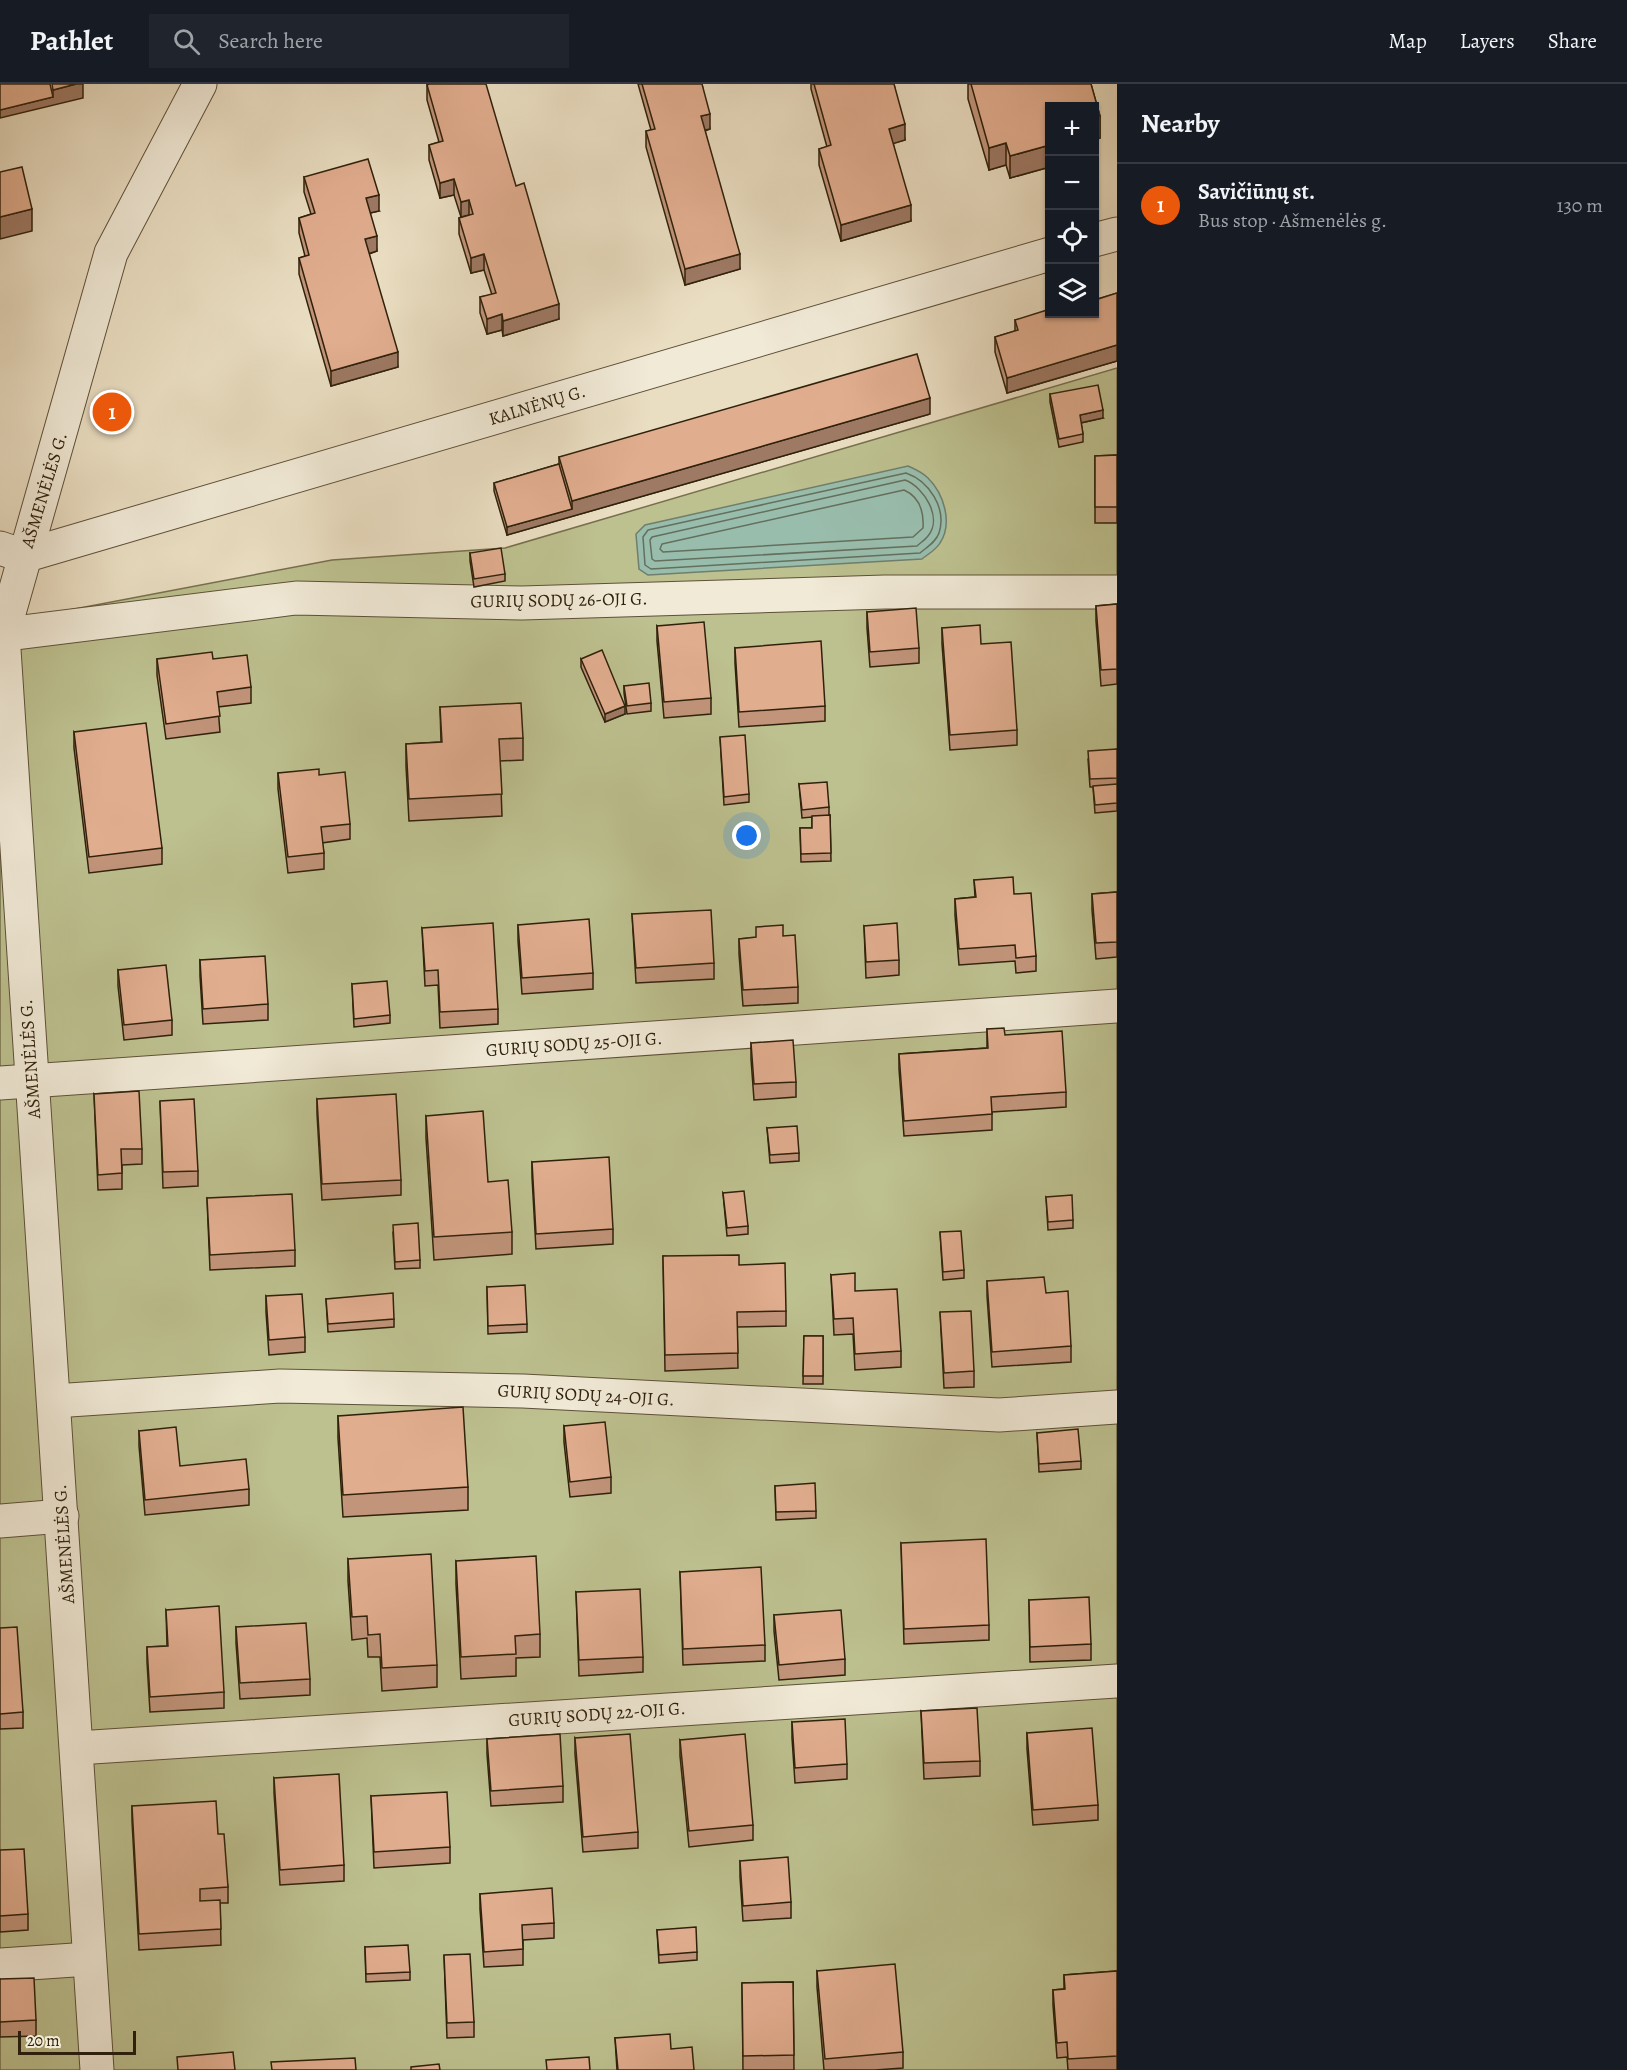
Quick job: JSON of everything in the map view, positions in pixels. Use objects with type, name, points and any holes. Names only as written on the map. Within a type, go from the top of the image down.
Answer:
[{"type":"street","name":"AŠMENĖLĖS G.","points":[[97,2070],[54,1401],[16,1083],[2,634],[12,552],[52,467],[111,253],[200,84]]},
{"type":"street","points":[[1099,239],[1117,234]]},
{"type":"street","name":"KALNĖNŲ G.","points":[[12,552],[1045,255]]},
{"type":"street","name":"GURIŲ SODŲ 26-OJI G.","points":[[2,634],[296,598],[522,603],[885,592],[1117,592]]},
{"type":"street","name":"GURIŲ SODŲ 25-OJI G.","points":[[16,1083],[1117,1006]]},
{"type":"street","name":"GURIŲ SODŲ 24-OJI G.","points":[[54,1401],[280,1386],[523,1391],[999,1415],[1117,1407]]},
{"type":"street","points":[[0,1521],[62,1516]]},
{"type":"street","name":"GURIŲ SODŲ 22-OJI G.","points":[[76,1748],[1117,1681]]},
{"type":"street","points":[[0,1965],[89,1959]]},
{"type":"shaded area","points":[[1117,368],[1117,2070],[0,2070],[0,634],[43,615],[332,560],[505,548]]},
{"type":"water","points":[[908,466],[928,478],[938,492],[945,509],[944,535],[936,548],[922,559],[648,575],[639,569],[636,534],[645,525]]},
{"type":"building","points":[[0,84],[50,84],[53,97],[0,110]]},
{"type":"building","points":[[52,84],[76,84],[53,90]]},
{"type":"building","points":[[486,84],[516,186],[524,183],[559,304],[503,321],[502,314],[487,319],[480,297],[496,293],[484,254],[471,258],[459,218],[473,214],[469,200],[461,202],[454,179],[440,183],[429,145],[443,141],[427,85]]},
{"type":"building","points":[[642,84],[702,84],[710,114],[701,116],[740,254],[685,269],[646,131],[655,129]]},
{"type":"building","points":[[814,84],[894,84],[905,124],[889,129],[911,205],[841,225],[819,149],[831,145]]},
{"type":"building","points":[[971,84],[1091,84],[1096,102],[1045,102],[1045,146],[1010,156],[1006,143],[989,148]]},
{"type":"building","points":[[368,159],[379,195],[366,198],[377,236],[365,239],[398,352],[331,371],[299,258],[309,255],[299,218],[315,213],[304,177]]},
{"type":"building","points":[[22,167],[32,209],[0,217],[0,172]]},
{"type":"building","points":[[1117,293],[1117,345],[1007,378],[995,337],[1018,330],[1015,320],[1045,311],[1045,318],[1099,318],[1099,299]]},
{"type":"building","points":[[917,354],[930,398],[572,501],[559,457]]},
{"type":"building","points":[[1098,385],[1103,410],[1080,415],[1083,434],[1059,439],[1050,394]]},
{"type":"building","points":[[1117,455],[1117,507],[1095,507],[1095,456]]},
{"type":"building","points":[[559,464],[572,509],[507,527],[494,483]]},
{"type":"building","points":[[501,548],[505,574],[474,579],[470,553]]},
{"type":"building","points":[[1117,604],[1117,669],[1101,670],[1096,606]]},
{"type":"building","points":[[916,608],[919,648],[870,652],[867,612]]},
{"type":"building","points":[[704,622],[711,698],[664,702],[657,626]]},
{"type":"building","points":[[980,625],[981,644],[1011,642],[1017,730],[950,735],[942,628]]},
{"type":"building","points":[[821,641],[825,706],[739,712],[735,648]]},
{"type":"building","points":[[602,650],[625,706],[605,714],[581,659]]},
{"type":"building","points":[[212,652],[213,659],[247,655],[251,687],[217,692],[220,716],[166,724],[157,659]]},
{"type":"building","points":[[649,683],[651,703],[627,706],[624,686]]},
{"type":"building","points":[[521,703],[523,738],[499,739],[502,794],[409,799],[406,744],[442,742],[440,707]]},
{"type":"building","points":[[146,723],[162,848],[89,857],[74,732]]},
{"type":"building","points":[[745,735],[749,794],[724,797],[720,737]]},
{"type":"building","points":[[1117,749],[1117,778],[1090,779],[1088,751]]},
{"type":"building","points":[[319,769],[319,775],[345,772],[350,824],[321,827],[324,853],[288,857],[278,773]]},
{"type":"building","points":[[827,782],[829,807],[802,810],[799,784]]},
{"type":"building","points":[[1117,784],[1117,803],[1095,805],[1093,786]]},
{"type":"building","points":[[830,815],[831,853],[801,854],[800,828],[812,828],[812,816]]},
{"type":"building","points":[[1013,877],[1014,894],[1031,893],[1036,956],[1016,958],[1015,945],[959,949],[955,899],[976,897],[974,880]]},
{"type":"building","points":[[1117,892],[1117,942],[1096,943],[1092,894]]},
{"type":"building","points":[[711,910],[714,963],[636,968],[632,914]]},
{"type":"building","points":[[589,919],[593,973],[522,978],[518,925]]},
{"type":"building","points":[[493,923],[498,1009],[440,1012],[438,970],[425,971],[422,928]]},
{"type":"building","points":[[897,923],[899,960],[866,962],[864,926]]},
{"type":"building","points":[[783,925],[783,936],[795,935],[798,987],[743,990],[739,939],[756,937],[756,927]]},
{"type":"building","points":[[265,956],[268,1004],[203,1009],[200,960]]},
{"type":"building","points":[[166,965],[172,1020],[124,1025],[118,970]]},
{"type":"building","points":[[387,981],[390,1015],[354,1019],[352,984]]},
{"type":"building","points":[[1004,1028],[1005,1035],[1062,1031],[1066,1092],[991,1097],[992,1114],[904,1121],[899,1054],[988,1048],[987,1029]]},
{"type":"building","points":[[793,1040],[796,1082],[754,1084],[751,1043]]},
{"type":"building","points":[[139,1091],[142,1149],[121,1149],[122,1173],[98,1175],[94,1094]]},
{"type":"building","points":[[396,1094],[401,1180],[322,1184],[317,1099]]},
{"type":"building","points":[[194,1099],[198,1171],[163,1172],[160,1101]]},
{"type":"building","points":[[483,1111],[488,1182],[508,1180],[512,1232],[434,1237],[426,1116]]},
{"type":"building","points":[[797,1126],[799,1153],[770,1155],[767,1128]]},
{"type":"building","points":[[609,1157],[613,1229],[536,1234],[532,1162]]},
{"type":"building","points":[[744,1191],[748,1226],[727,1228],[723,1193]]},
{"type":"building","points":[[292,1194],[295,1250],[210,1255],[207,1198]]},
{"type":"building","points":[[1072,1195],[1073,1220],[1048,1222],[1046,1197]]},
{"type":"building","points":[[418,1223],[420,1260],[395,1262],[393,1225]]},
{"type":"building","points":[[961,1231],[964,1270],[943,1272],[940,1232]]},
{"type":"building","points":[[739,1255],[739,1265],[785,1263],[786,1311],[737,1312],[738,1353],[665,1355],[663,1256]]},
{"type":"building","points":[[855,1273],[855,1291],[897,1289],[901,1351],[855,1354],[853,1318],[834,1319],[831,1275]]},
{"type":"building","points":[[1044,1277],[1046,1293],[1068,1291],[1071,1346],[992,1352],[987,1281]]},
{"type":"building","points":[[525,1285],[527,1324],[488,1326],[487,1287]]},
{"type":"building","points":[[393,1293],[394,1319],[328,1324],[326,1299]]},
{"type":"building","points":[[302,1294],[305,1337],[269,1340],[266,1296]]},
{"type":"building","points":[[971,1311],[974,1371],[944,1373],[940,1312]]},
{"type":"building","points":[[804,1336],[823,1336],[823,1376],[803,1376]]},
{"type":"building","points":[[463,1407],[468,1487],[343,1495],[338,1416]]},
{"type":"building","points":[[605,1422],[611,1477],[570,1482],[564,1426]]},
{"type":"building","points":[[176,1427],[180,1466],[246,1459],[249,1489],[145,1500],[139,1431]]},
{"type":"building","points":[[1078,1429],[1081,1461],[1039,1464],[1037,1433]]},
{"type":"building","points":[[815,1483],[816,1511],[776,1512],[775,1486]]},
{"type":"building","points":[[986,1539],[989,1625],[904,1629],[901,1543]]},
{"type":"building","points":[[431,1554],[437,1665],[382,1668],[380,1634],[368,1635],[367,1616],[352,1617],[348,1559]]},
{"type":"building","points":[[536,1556],[540,1634],[515,1636],[516,1654],[461,1657],[456,1561]]},
{"type":"building","points":[[761,1567],[765,1645],[683,1649],[680,1572]]},
{"type":"building","points":[[640,1589],[643,1657],[579,1660],[576,1592]]},
{"type":"building","points":[[1089,1597],[1091,1644],[1030,1647],[1029,1600]]},
{"type":"building","points":[[219,1606],[224,1692],[150,1697],[147,1647],[168,1646],[166,1610]]},
{"type":"building","points":[[841,1610],[845,1659],[779,1665],[774,1615]]},
{"type":"building","points":[[306,1623],[310,1679],[240,1683],[236,1627]]},
{"type":"building","points":[[17,1627],[23,1712],[0,1714],[0,1628]]},
{"type":"building","points":[[977,1708],[980,1761],[924,1763],[921,1711]]},
{"type":"building","points":[[845,1719],[847,1764],[795,1768],[792,1722]]},
{"type":"building","points":[[1092,1728],[1098,1805],[1033,1810],[1027,1733]]},
{"type":"building","points":[[560,1734],[563,1786],[491,1791],[487,1739]]},
{"type":"building","points":[[630,1734],[638,1832],[583,1837],[575,1738]]},
{"type":"building","points":[[745,1734],[753,1825],[689,1831],[680,1740]]},
{"type":"building","points":[[339,1774],[344,1865],[280,1870],[274,1778]]},
{"type":"building","points":[[447,1792],[450,1847],[374,1852],[371,1796]]},
{"type":"building","points":[[216,1801],[218,1834],[224,1834],[228,1887],[200,1889],[200,1901],[220,1900],[221,1929],[139,1934],[132,1806]]},
{"type":"building","points":[[24,1849],[28,1914],[0,1916],[0,1850]]},
{"type":"building","points":[[788,1857],[791,1902],[743,1906],[740,1861]]},
{"type":"building","points":[[552,1888],[554,1923],[522,1925],[523,1949],[484,1952],[480,1894]]},
{"type":"building","points":[[696,1927],[697,1952],[659,1955],[657,1930]]},
{"type":"building","points":[[408,1945],[410,1972],[366,1974],[365,1947]]},
{"type":"building","points":[[470,1954],[474,2022],[447,2023],[444,1955]]},
{"type":"building","points":[[895,1964],[903,2052],[825,2059],[817,1971]]},
{"type":"building","points":[[1117,1971],[1117,2056],[1068,2059],[1067,2042],[1057,2043],[1053,1990],[1065,1989],[1064,1975]]},
{"type":"building","points":[[34,1978],[36,2020],[0,2022],[0,1979]]},
{"type":"building","points":[[793,1982],[794,2055],[743,2056],[742,1983]]},
{"type":"building","points":[[670,2034],[671,2049],[692,2047],[694,2070],[618,2070],[615,2038]]},
{"type":"building","points":[[233,2052],[235,2070],[178,2070],[177,2057]]},
{"type":"building","points":[[589,2057],[590,2070],[547,2070],[546,2060]]},
{"type":"building","points":[[355,2058],[356,2070],[272,2070],[271,2062]]},
{"type":"building","points":[[439,2064],[440,2070],[411,2070],[411,2067]]},
{"type":"place","name":"Savičiūnų st.","points":[[112,412]]}]
